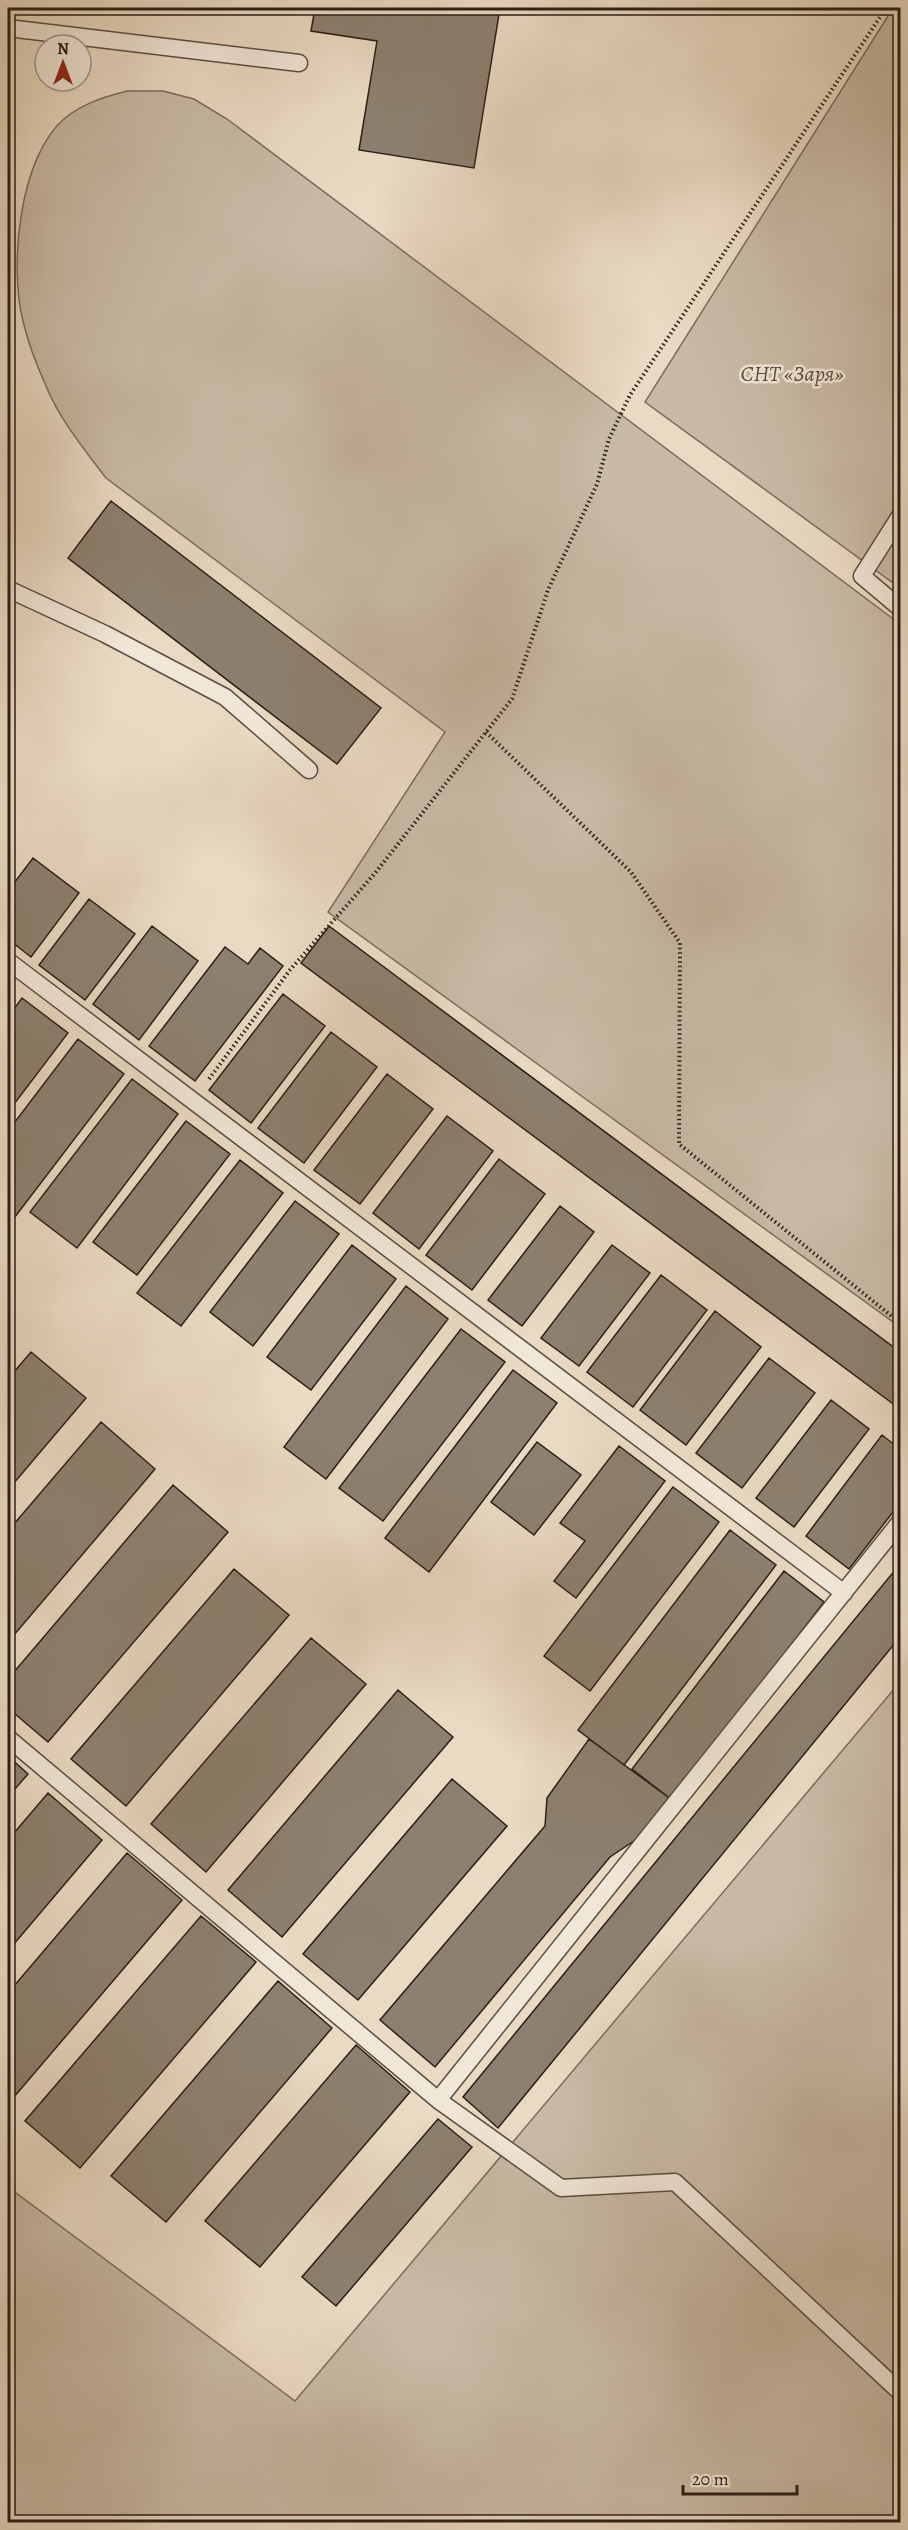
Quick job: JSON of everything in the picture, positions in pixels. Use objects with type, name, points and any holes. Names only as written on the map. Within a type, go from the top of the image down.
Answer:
[{"type":"lane","points":[[8,28],[299,63]]},
{"type":"lane","points":[[900,516],[862,576],[900,608]]},
{"type":"lane","points":[[8,589],[105,634],[225,697],[309,770]]},
{"type":"lane","points":[[8,961],[844,1593]]},
{"type":"lane","points":[[438,2100],[900,1522]]},
{"type":"lane","points":[[8,1738],[438,2100],[561,2188],[675,2181],[900,2392]]},
{"type":"path","points":[[193,1101],[290,970],[376,872],[512,699],[548,590],[597,484],[609,439],[630,395],[886,8]]},
{"type":"path","points":[[486,732],[631,872],[680,943],[678,1144],[900,1323]]},
{"type":"green space","name":"СНТ «Заря»","points":[[893,8],[900,8],[900,588],[645,402]]},
{"type":"green space","points":[[127,91],[163,91],[194,99],[227,119],[900,624],[900,1327],[328,912],[445,732],[106,478],[73,434],[52,399],[30,346],[19,298],[18,243],[28,185],[37,158],[49,135],[65,118],[95,101]]},
{"type":"green space","points":[[900,1682],[900,2522],[8,2522],[8,2187],[295,2401]]},
{"type":"building","points":[[315,8],[500,8],[474,168],[359,150],[377,41],[311,31]]},
{"type":"building","points":[[111,501],[381,708],[337,764],[68,558]]},
{"type":"building","points":[[33,858],[79,893],[31,957],[8,939],[8,891]]},
{"type":"building","points":[[89,899],[135,934],[85,1000],[39,965]]},
{"type":"building","points":[[152,926],[198,961],[139,1040],[93,1004]]},
{"type":"building","points":[[329,926],[900,1352],[900,1409],[301,963]]},
{"type":"building","points":[[225,947],[248,964],[260,948],[283,966],[195,1081],[149,1046]]},
{"type":"building","points":[[283,994],[325,1026],[251,1123],[209,1090]]},
{"type":"building","points":[[22,998],[68,1033],[8,1112],[8,1017]]},
{"type":"building","points":[[331,1032],[377,1067],[304,1163],[258,1128]]},
{"type":"building","points":[[78,1039],[124,1074],[8,1226],[8,1131]]},
{"type":"building","points":[[387,1074],[433,1109],[360,1204],[314,1170]]},
{"type":"building","points":[[132,1079],[178,1114],[77,1248],[30,1212]]},
{"type":"building","points":[[447,1116],[493,1151],[419,1249],[373,1213]]},
{"type":"building","points":[[186,1121],[230,1154],[137,1275],[93,1242]]},
{"type":"building","points":[[499,1159],[545,1194],[472,1290],[426,1255]]},
{"type":"building","points":[[240,1160],[283,1193],[181,1326],[137,1293]]},
{"type":"building","points":[[295,1201],[339,1234],[253,1346],[210,1312]]},
{"type":"building","points":[[560,1206],[594,1232],[522,1326],[488,1300]]},
{"type":"building","points":[[352,1245],[396,1279],[311,1390],[267,1357]]},
{"type":"building","points":[[612,1245],[650,1273],[579,1366],[541,1338]]},
{"type":"building","points":[[661,1275],[707,1310],[633,1407],[587,1372]]},
{"type":"building","points":[[406,1286],[448,1319],[326,1479],[284,1447]]},
{"type":"building","points":[[715,1311],[761,1347],[686,1445],[640,1410]]},
{"type":"building","points":[[461,1329],[505,1362],[383,1521],[339,1488]]},
{"type":"building","points":[[31,1352],[86,1398],[8,1490],[8,1379]]},
{"type":"building","points":[[769,1358],[815,1393],[742,1488],[696,1453]]},
{"type":"building","points":[[513,1370],[557,1403],[429,1572],[385,1538]]},
{"type":"building","points":[[831,1400],[869,1429],[794,1527],[756,1498]]},
{"type":"building","points":[[101,1422],[155,1469],[8,1642],[8,1531]]},
{"type":"building","points":[[882,1435],[900,1449],[900,1503],[849,1569],[806,1536]]},
{"type":"building","points":[[537,1442],[581,1475],[534,1535],[491,1502]]},
{"type":"building","points":[[619,1446],[665,1481],[576,1598],[554,1581],[585,1541],[560,1523]]},
{"type":"building","points":[[173,1485],[228,1532],[48,1742],[8,1708],[8,1679]]},
{"type":"building","points":[[673,1487],[719,1522],[590,1691],[544,1656]]},
{"type":"building","points":[[730,1530],[776,1565],[624,1765],[578,1730]]},
{"type":"building","points":[[900,1564],[900,1637],[498,2128],[463,2097]]},
{"type":"building","points":[[234,1569],[289,1615],[126,1806],[71,1759]]},
{"type":"building","points":[[784,1571],[824,1602],[672,1800],[632,1769]]},
{"type":"building","points":[[311,1638],[366,1684],[206,1872],[151,1824]]},
{"type":"building","points":[[398,1690],[453,1737],[282,1937],[228,1890]]},
{"type":"building","points":[[589,1739],[672,1800],[653,1828],[610,1857],[435,2067],[380,2020],[545,1826],[547,1798]]},
{"type":"building","points":[[8,1756],[28,1774],[8,1797]]},
{"type":"building","points":[[452,1779],[507,1826],[358,2000],[303,1954]]},
{"type":"building","points":[[48,1793],[102,1840],[8,1951],[8,1840]]},
{"type":"building","points":[[127,1853],[182,1900],[8,2104],[8,1993]]},
{"type":"building","points":[[201,1916],[256,1962],[80,2168],[25,2121]]},
{"type":"building","points":[[278,1981],[332,2028],[166,2222],[111,2176]]},
{"type":"building","points":[[356,2045],[410,2092],[260,2267],[205,2221]]},
{"type":"building","points":[[438,2119],[472,2147],[336,2306],[302,2277]]}]
